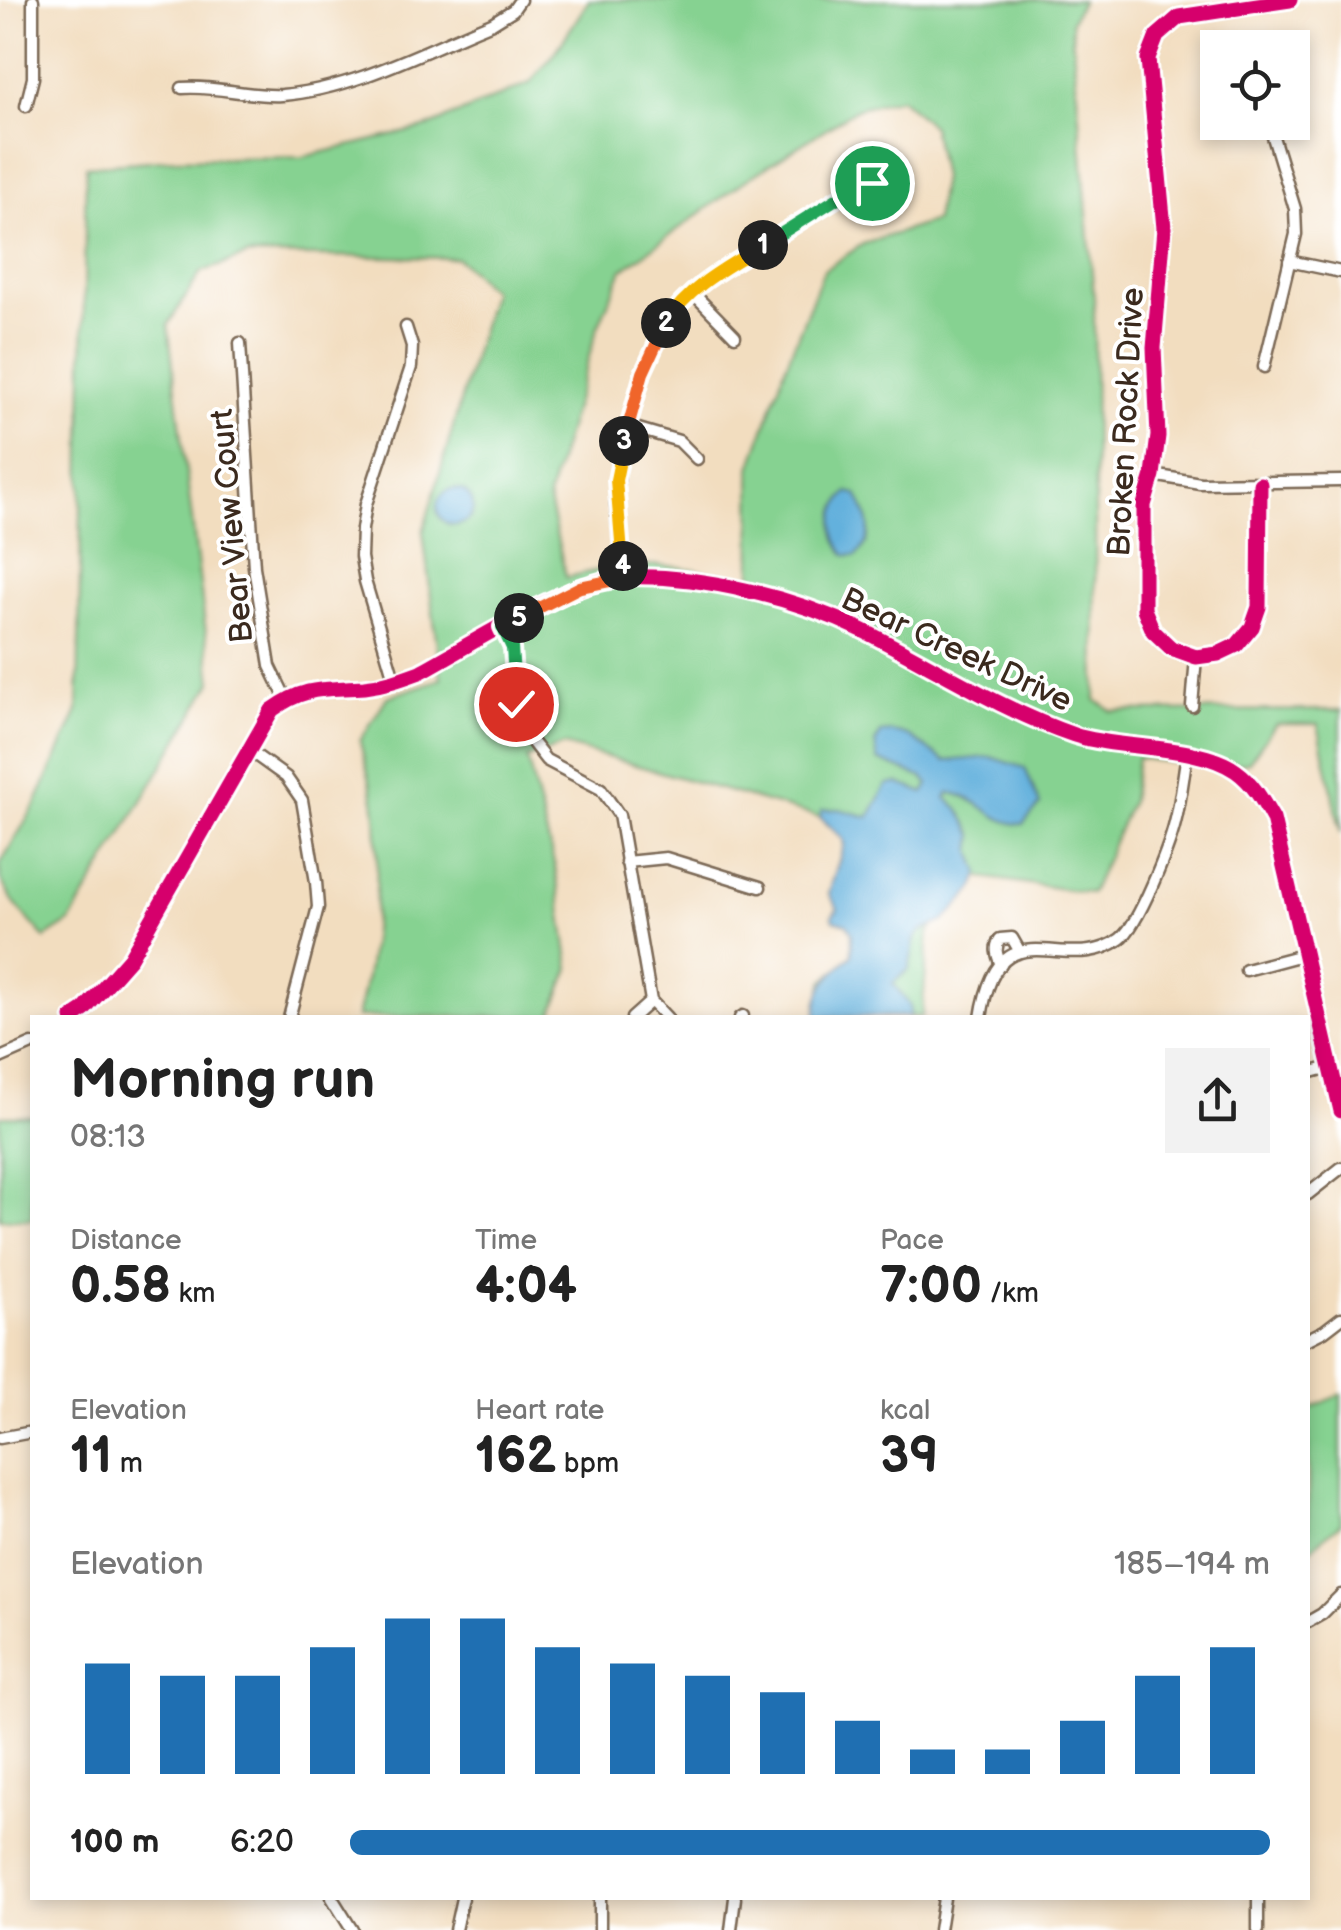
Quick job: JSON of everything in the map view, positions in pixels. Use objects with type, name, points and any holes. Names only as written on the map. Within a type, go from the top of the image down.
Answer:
[{"type":"street","points":[[26,106],[33,78],[33,0]]},
{"type":"street","points":[[182,88],[205,86],[276,95],[321,90],[492,23],[513,10],[520,0]]},
{"type":"street","name":"Broken Rock Drive","points":[[1196,657],[1171,648],[1153,630],[1144,609],[1144,505],[1158,436],[1154,348],[1164,228],[1147,71],[1150,49],[1170,22],[1189,14],[1290,0]]},
{"type":"street","points":[[1264,367],[1296,234],[1294,210],[1274,140]]},
{"type":"street","points":[[624,578],[616,480],[651,350],[676,306],[706,280],[849,191],[872,183]]},
{"type":"street","points":[[1289,261],[1341,272]]},
{"type":"street","points":[[692,292],[735,336]]},
{"type":"street","points":[[395,682],[361,557],[366,504],[410,368],[412,346],[406,327]]},
{"type":"street","name":"Bear View Court","points":[[240,343],[254,567],[270,666],[286,699]]},
{"type":"street","points":[[628,426],[679,442],[697,459]]},
{"type":"street","points":[[1153,475],[1200,483],[1341,481]]},
{"type":"street","points":[[1192,706],[1196,657],[1218,654],[1237,645],[1257,616],[1260,484]]},
{"type":"street","name":"Bear Creek Drive","points":[[286,699],[312,688],[395,682],[580,587],[624,578],[686,579],[814,612],[858,628],[1034,720],[1079,736],[1208,758],[1235,770],[1258,792],[1273,819],[1341,1111]]},
{"type":"street","points":[[502,627],[512,648],[516,704],[528,737],[546,760],[601,789],[619,815],[652,1001],[664,1015]]},
{"type":"street","points":[[88,1014],[130,958],[247,749],[272,710],[286,699]]},
{"type":"street","points":[[247,749],[286,777],[302,800],[316,882],[318,907],[290,1015]]},
{"type":"street","points":[[982,1015],[986,988],[1001,965],[1020,952],[1034,948],[1094,950],[1123,938],[1136,923],[1175,825],[1187,754]]},
{"type":"street","points":[[626,862],[666,858],[760,887]]},
{"type":"street","points":[[1001,965],[997,956],[1000,939],[1012,938],[1020,952]]},
{"type":"street","points":[[1246,970],[1306,954]]},
{"type":"street","points":[[636,1015],[652,1001]]},
{"type":"street","points":[[0,1058],[30,1045]]},
{"type":"street","points":[[1310,1072],[1330,1067]]},
{"type":"street","points":[[1310,1192],[1341,1168]]},
{"type":"street","points":[[1310,1338],[1341,1318]]},
{"type":"street","points":[[0,1438],[30,1432]]},
{"type":"street","points":[[1310,1621],[1341,1595]]},
{"type":"street","points":[[333,1900],[352,1930]]},
{"type":"street","points":[[455,1930],[462,1900]]},
{"type":"street","points":[[600,1900],[600,1930]]},
{"type":"street","points":[[731,1930],[735,1900]]},
{"type":"street","points":[[939,1930],[944,1900]]},
{"type":"street","points":[[1258,1900],[1258,1930]]},
{"type":"green space","points":[[589,0],[1082,0],[1071,21],[1094,298],[1096,700],[1112,711],[1341,710],[1341,834],[1318,724],[1276,724],[1249,762],[1207,765],[1137,758],[1131,801],[1091,893],[975,876],[929,932],[922,1015],[817,1015],[823,982],[852,955],[852,932],[847,924],[834,920],[832,916],[838,909],[829,893],[843,839],[820,817],[564,745],[527,758],[555,867],[570,968],[552,1015],[358,1015],[372,943],[377,867],[375,808],[360,741],[387,697],[441,679],[423,532],[492,291],[457,258],[249,255],[201,272],[168,325],[212,682],[70,922],[45,938],[14,903],[0,879],[0,864],[36,804],[78,711],[86,166],[175,159],[303,157],[428,127],[530,83]],"holes":[[[900,98],[932,126],[942,177],[935,221],[863,244],[824,270],[751,468],[752,581],[659,566],[616,567],[566,578],[548,497],[597,329],[622,270],[743,182],[858,108]]]},
{"type":"green space","points":[[0,1116],[30,1116],[30,1219],[0,1219]]},
{"type":"green space","points":[[1341,1394],[1341,1523],[1310,1549],[1310,1409]]},
{"type":"water","points":[[455,489],[468,494],[473,507],[468,520],[455,525],[442,520],[437,507],[442,494]]},
{"type":"water","points":[[848,492],[857,494],[869,526],[867,541],[856,556],[845,555],[834,531],[835,515]]},
{"type":"water","points":[[881,733],[907,735],[945,761],[991,757],[1025,768],[1040,805],[1023,824],[1013,823],[969,799],[949,793],[946,798],[958,808],[974,835],[972,852],[980,872],[973,890],[944,921],[921,931],[915,939],[909,969],[893,983],[910,1006],[910,1015],[817,1015],[822,989],[852,955],[852,933],[847,924],[834,920],[832,916],[838,909],[829,893],[843,839],[820,817],[822,810],[839,809],[869,817],[887,785],[898,783],[924,793],[929,784],[878,760],[875,743]]},
{"type":"cycle path","points":[[1260,484],[1259,607],[1252,627],[1237,645],[1218,654],[1196,657],[1171,648],[1153,631],[1144,609],[1144,505],[1158,436],[1154,348],[1164,228],[1148,59],[1157,36],[1179,17],[1290,0]]},
{"type":"cycle path","points":[[76,1015],[130,958],[272,710],[306,693],[379,685],[420,672],[521,615],[577,589],[626,577],[655,577],[747,590],[807,608],[862,630],[992,700],[1074,735],[1202,756],[1236,771],[1253,787],[1273,819],[1341,1111]]},
{"type":"route","points":[[516,704],[512,648],[502,627],[580,587],[624,578],[616,504],[620,456],[651,350],[676,306],[706,280],[849,191],[872,183]]}]
